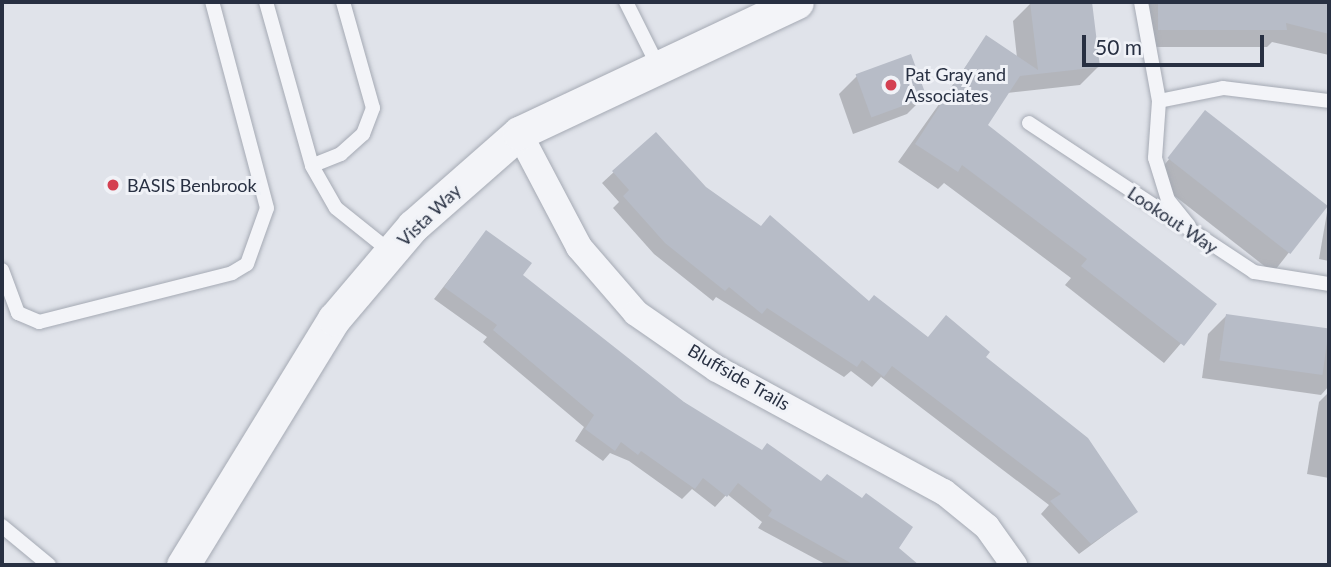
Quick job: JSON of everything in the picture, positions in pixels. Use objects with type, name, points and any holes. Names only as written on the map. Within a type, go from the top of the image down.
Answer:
[{"type":"street","name":"Vista Way","points":[[183,565],[334,319],[391,252],[519,132],[797,2]]},
{"type":"street","name":"Bluffside Trails","points":[[519,132],[579,247],[636,313],[717,369],[944,492],[987,527],[1014,565]]},
{"type":"lane","points":[[2,270],[18,313],[39,322],[232,273],[247,264],[267,208],[212,2]]},
{"type":"lane","points":[[266,2],[313,166],[337,208],[391,252]]},
{"type":"lane","points":[[313,166],[341,154],[363,134],[373,108],[343,2]]},
{"type":"lane","points":[[626,2],[658,66]]},
{"type":"lane","points":[[1141,2],[1160,101],[1155,158],[1160,181],[1196,236]]},
{"type":"lane","points":[[1160,101],[1223,88],[1329,101]]},
{"type":"lane","name":"Lookout Way","points":[[1029,123],[1254,272],[1329,284]]},
{"type":"lane","points":[[2,526],[49,565]]},
{"type":"lane","points":[[32,551],[41,565]]},
{"type":"building","points":[[1030,2],[1092,2],[1100,67],[1020,76],[988,125],[1217,304],[1184,346],[1081,266],[1087,259],[962,165],[958,172],[915,144],[986,35],[1038,70]]},
{"type":"building","points":[[1158,2],[1329,2],[1329,34],[1286,23],[1287,30],[1158,30]]},
{"type":"building","name":"Pat Gray and Associates","points":[[911,54],[927,97],[871,117],[856,74]]},
{"type":"building","points":[[1205,110],[1328,206],[1290,254],[1167,158]]},
{"type":"building","points":[[656,132],[706,187],[761,226],[770,215],[869,301],[874,295],[928,337],[946,315],[990,352],[986,357],[1088,438],[1138,512],[1091,544],[1050,501],[1061,494],[892,366],[884,377],[862,360],[857,367],[767,308],[762,314],[729,287],[725,291],[665,243],[623,196],[629,190],[612,171]]},
{"type":"building","points":[[486,230],[532,263],[523,275],[684,402],[762,450],[767,443],[821,481],[827,474],[862,498],[866,493],[913,527],[899,548],[919,565],[854,565],[768,516],[772,510],[738,483],[727,497],[703,478],[695,489],[641,451],[638,455],[621,442],[615,451],[585,429],[594,415],[493,330],[497,325],[444,287]]},
{"type":"building","points":[[1226,314],[1329,328],[1322,375],[1219,361]]},
{"type":"place","name":"Pat Gray and Associates","points":[[891,85]]},
{"type":"place","name":"BASIS Benbrook","points":[[113,185]]}]
